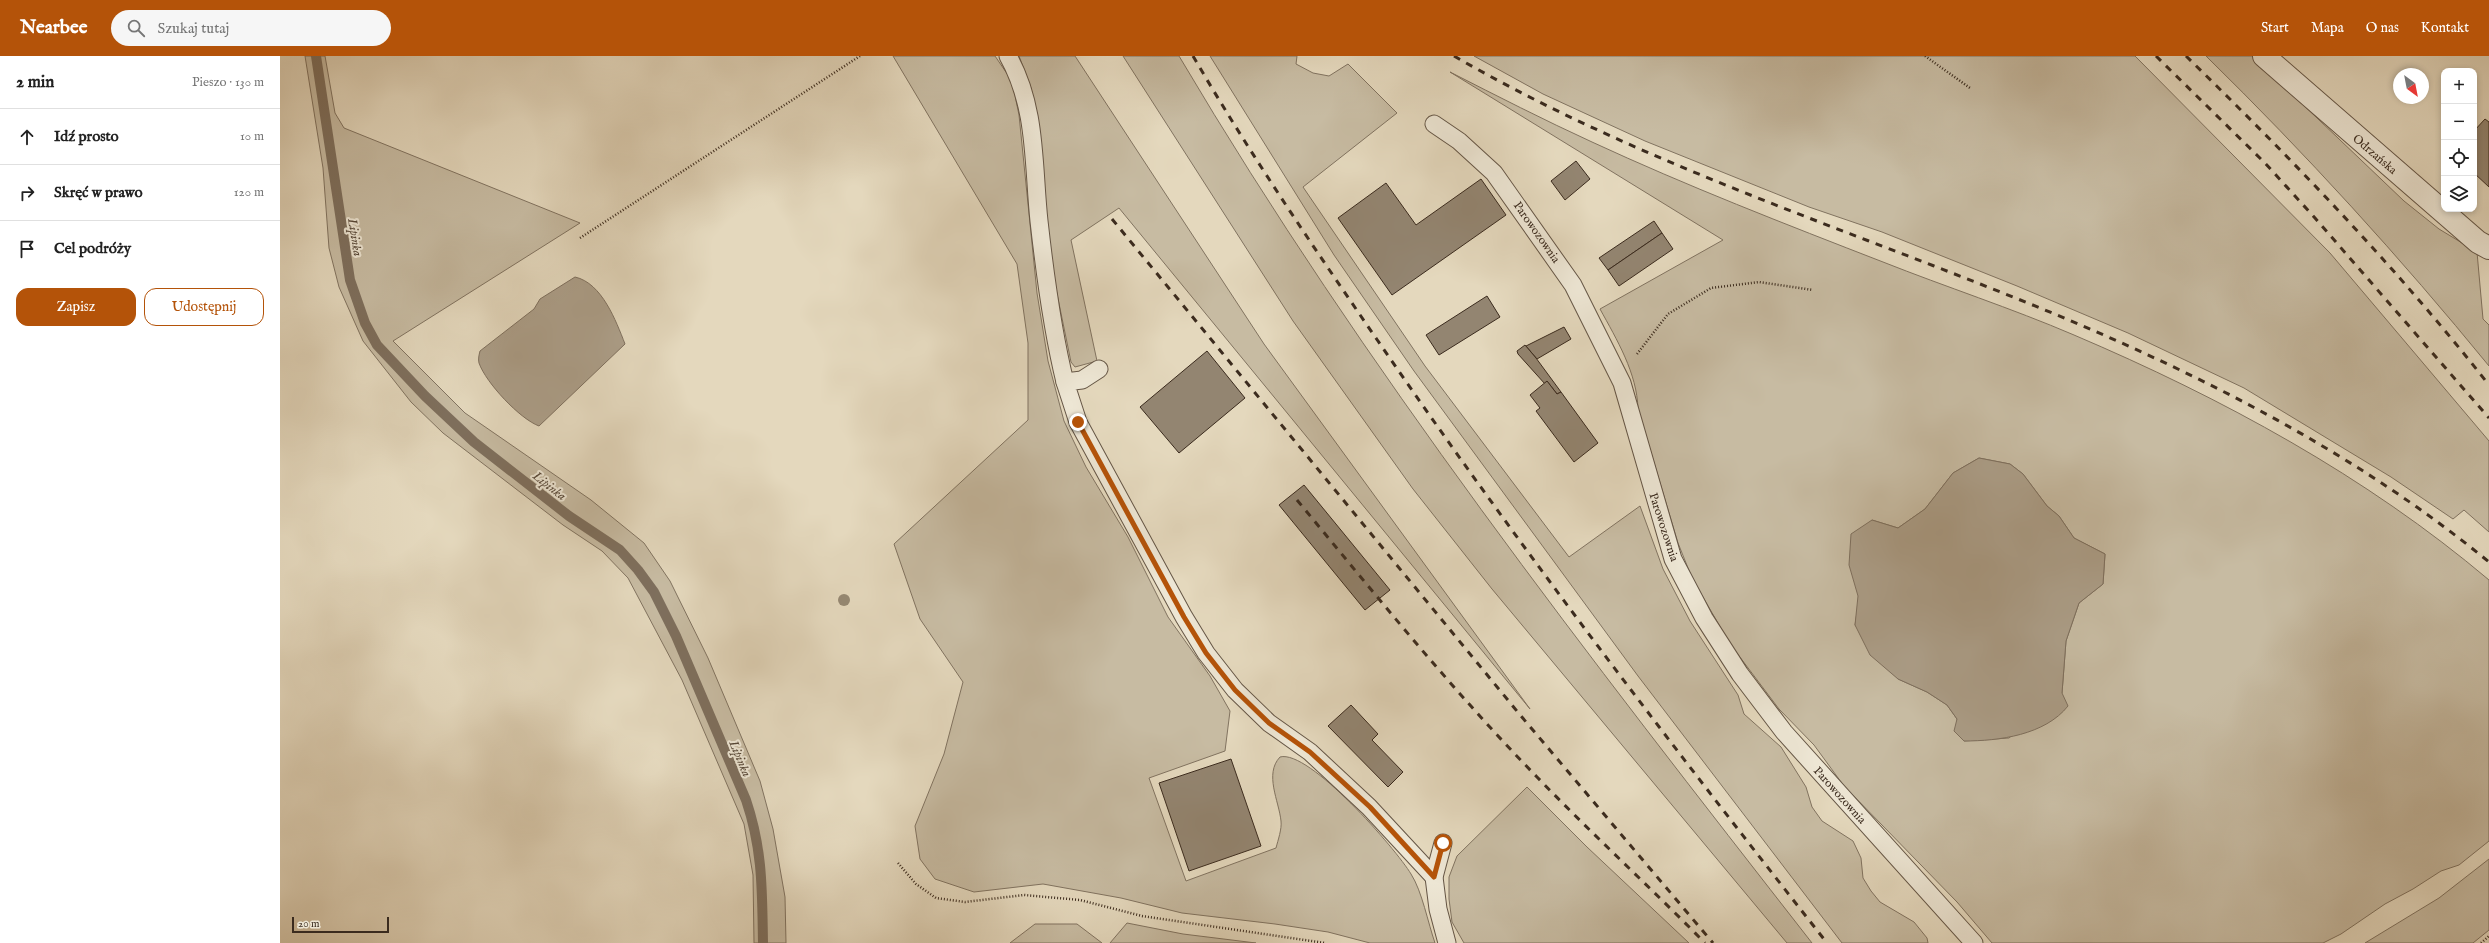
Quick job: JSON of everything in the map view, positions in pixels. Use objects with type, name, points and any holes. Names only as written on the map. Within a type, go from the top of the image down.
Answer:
[{"type":"street","name":"Odrzańska","points":[[2264,56],[2478,242],[2489,248]]},
{"type":"lane","points":[[1008,56],[1016,70],[1027,102],[1032,128],[1046,279],[1065,382],[1078,422],[1206,653],[1235,690],[1269,723],[1310,752],[1370,807],[1434,877]]},
{"type":"lane","name":"Parowozownia","points":[[1434,124],[1459,141],[1494,173],[1537,231],[1573,285],[1622,383],[1672,559],[1704,618],[1740,674],[1784,732],[1974,943]]},
{"type":"lane","points":[[1065,382],[1082,380],[1099,369]]},
{"type":"lane","points":[[1443,843],[1434,877],[1438,909],[1447,943]]},
{"type":"path","points":[[580,238],[860,56]]},
{"type":"path","points":[[1925,56],[1970,88]]},
{"type":"path","points":[[1622,383],[1640,347],[1668,314],[1712,288],[1759,282],[1813,290]]},
{"type":"path","points":[[898,863],[916,884],[936,898],[965,902],[1024,895],[1080,900],[1142,916],[1325,943]]},
{"type":"path","points":[[2481,943],[2489,936]]},
{"type":"shaded area","points":[[305,56],[325,56],[335,113],[344,128],[580,223],[393,341],[465,413],[591,500],[644,543],[670,581],[708,658],[760,781],[773,829],[785,897],[786,943],[754,943],[753,875],[744,824],[682,680],[628,578],[602,551],[563,525],[443,433],[411,402],[363,341],[339,287],[329,248],[323,168]]},
{"type":"shaded area","points":[[893,56],[995,56],[1012,81],[1019,115],[1037,293],[1048,361],[1064,421],[1086,467],[1128,537],[1168,617],[1210,676],[1230,711],[1225,751],[1149,778],[1186,881],[1276,848],[1281,824],[1274,788],[1273,771],[1275,764],[1280,757],[1293,759],[1311,768],[1351,803],[1402,861],[1415,881],[1435,943],[1370,943],[1328,932],[1182,913],[1121,898],[1043,884],[974,892],[935,879],[920,859],[915,826],[944,754],[963,682],[920,619],[894,544],[1028,420],[1028,343],[1017,264]]},
{"type":"shaded area","points":[[1019,56],[1075,56],[1264,344],[1530,709],[1119,208],[1071,240],[1097,361],[1075,367],[1071,362],[1048,250],[1040,132],[1031,88]]},
{"type":"shaded area","points":[[1123,56],[1179,56],[1250,172],[1325,286],[1402,399],[1481,510],[1645,728],[1812,943],[1787,943],[1492,589],[1413,489],[1293,321]]},
{"type":"shaded area","points":[[1210,56],[1297,56],[1296,64],[1313,73],[1329,76],[1348,64],[1397,113],[1303,187],[1425,366],[1569,557],[1640,506],[1663,569],[1690,621],[1738,695],[1744,714],[1781,747],[1806,787],[1812,807],[1822,821],[1853,841],[1861,858],[1863,878],[1871,891],[1880,902],[1914,922],[1927,938],[1928,943],[1842,943],[1638,676],[1414,371],[1334,255]]},
{"type":"shaded area","points":[[1474,56],[2135,56],[2330,253],[2489,441],[2489,532],[2464,510],[2453,519],[2391,477],[2244,388],[2128,333],[2017,286],[1882,232],[1809,207],[1645,141],[1543,94]]},
{"type":"shaded area","points":[[2206,56],[2252,56],[2404,201],[2439,229],[2477,252],[2483,319],[2489,325],[2489,366],[2421,285],[2352,207],[2280,130]]},
{"type":"shaded area","points":[[1450,72],[1556,125],[1664,174],[1907,271],[2050,325],[2129,359],[2184,385],[2291,442],[2343,473],[2442,542],[2489,580],[2489,841],[2459,865],[2441,871],[2413,889],[2385,904],[2341,934],[2323,943],[1992,943],[1957,902],[1844,786],[1814,745],[1779,709],[1730,644],[1692,578],[1678,543],[1638,409],[1637,396],[1630,370],[1625,357],[1600,309],[1723,240]],"holes":[[[1979,458],[2010,464],[2023,474],[2047,506],[2059,516],[2074,538],[2105,554],[2103,584],[2079,603],[2066,641],[2062,693],[2009,738],[1964,741],[1957,719],[1947,705],[1927,692],[1898,679],[1855,625],[1872,520],[1898,528],[1925,509],[1953,473]]]},
{"type":"shaded area","points":[[575,277],[585,281],[593,287],[607,304],[625,344],[539,426],[523,416],[496,390],[479,363],[480,351],[534,309],[540,299]]},
{"type":"shaded area","points":[[1979,458],[2010,464],[2023,474],[2047,506],[2059,516],[2074,538],[2105,554],[2103,584],[2079,603],[2066,641],[2062,693],[2068,706],[2047,724],[2034,730],[2006,738],[1964,741],[1954,731],[1957,719],[1947,705],[1927,692],[1898,679],[1870,655],[1855,625],[1858,596],[1849,565],[1851,534],[1872,520],[1898,528],[1925,509],[1953,473]]},
{"type":"shaded area","points":[[1527,787],[1587,847],[1689,943],[1464,943],[1452,922],[1449,899],[1449,877],[1457,856]]},
{"type":"shaded area","points":[[2489,859],[2489,930],[2473,943],[2365,943],[2439,898]]},
{"type":"shaded area","points":[[1127,923],[1183,934],[1256,943],[1110,943]]},
{"type":"shaded area","points":[[1035,924],[1077,924],[1102,943],[1010,943]]},
{"type":"building","points":[[2485,119],[2489,122],[2489,187],[2477,176],[2477,128]]},
{"type":"building","points":[[1576,161],[1590,179],[1565,200],[1551,181]]},
{"type":"building","points":[[1481,179],[1506,215],[1392,295],[1338,218],[1386,183],[1416,225]]},
{"type":"building","points":[[1654,221],[1662,233],[1608,270],[1599,258]]},
{"type":"building","points":[[1662,233],[1673,249],[1619,286],[1608,270]]},
{"type":"building","points":[[1487,296],[1500,317],[1439,355],[1426,335]]},
{"type":"building","points":[[1564,327],[1571,339],[1537,359],[1526,346]]},
{"type":"building","points":[[1525,345],[1561,392],[1557,394],[1547,381],[1545,384],[1518,354],[1517,351]]},
{"type":"building","points":[[1207,351],[1245,398],[1179,453],[1140,407]]},
{"type":"building","points":[[1547,381],[1557,394],[1561,392],[1598,443],[1574,462],[1536,411],[1540,408],[1530,395]]},
{"type":"building","points":[[1304,485],[1390,590],[1365,610],[1279,505]]},
{"type":"building","points":[[1351,705],[1378,734],[1372,740],[1403,772],[1388,787],[1328,726]]},
{"type":"building","points":[[1231,759],[1261,846],[1189,871],[1159,783]]},
{"type":"waterway","name":"Lipinka","points":[[316,56],[350,280],[365,323],[377,345],[425,396],[474,442],[569,516],[620,550],[638,570],[654,592],[676,636],[746,800],[752,818],[759,854],[762,888],[763,943]]},
{"type":"railway","points":[[1193,56],[1237,129],[1306,236],[1486,495],[1654,721],[1827,943]]},
{"type":"railway","points":[[1454,56],[1526,95],[1600,131],[1675,164],[2057,315],[2227,393],[2336,454],[2389,488],[2440,524],[2489,562]]},
{"type":"railway","points":[[2156,56],[2265,163],[2315,218],[2489,418]]},
{"type":"railway","points":[[2186,56],[2265,134],[2343,215],[2418,299],[2489,385]]},
{"type":"railway","points":[[1112,219],[1521,716],[1713,943]]},
{"type":"railway","points":[[1297,500],[1414,641],[1505,744],[1705,943]]},
{"type":"route","points":[[1078,422],[1184,617],[1206,653],[1235,690],[1269,723],[1310,752],[1370,807],[1434,877],[1443,843]]}]
